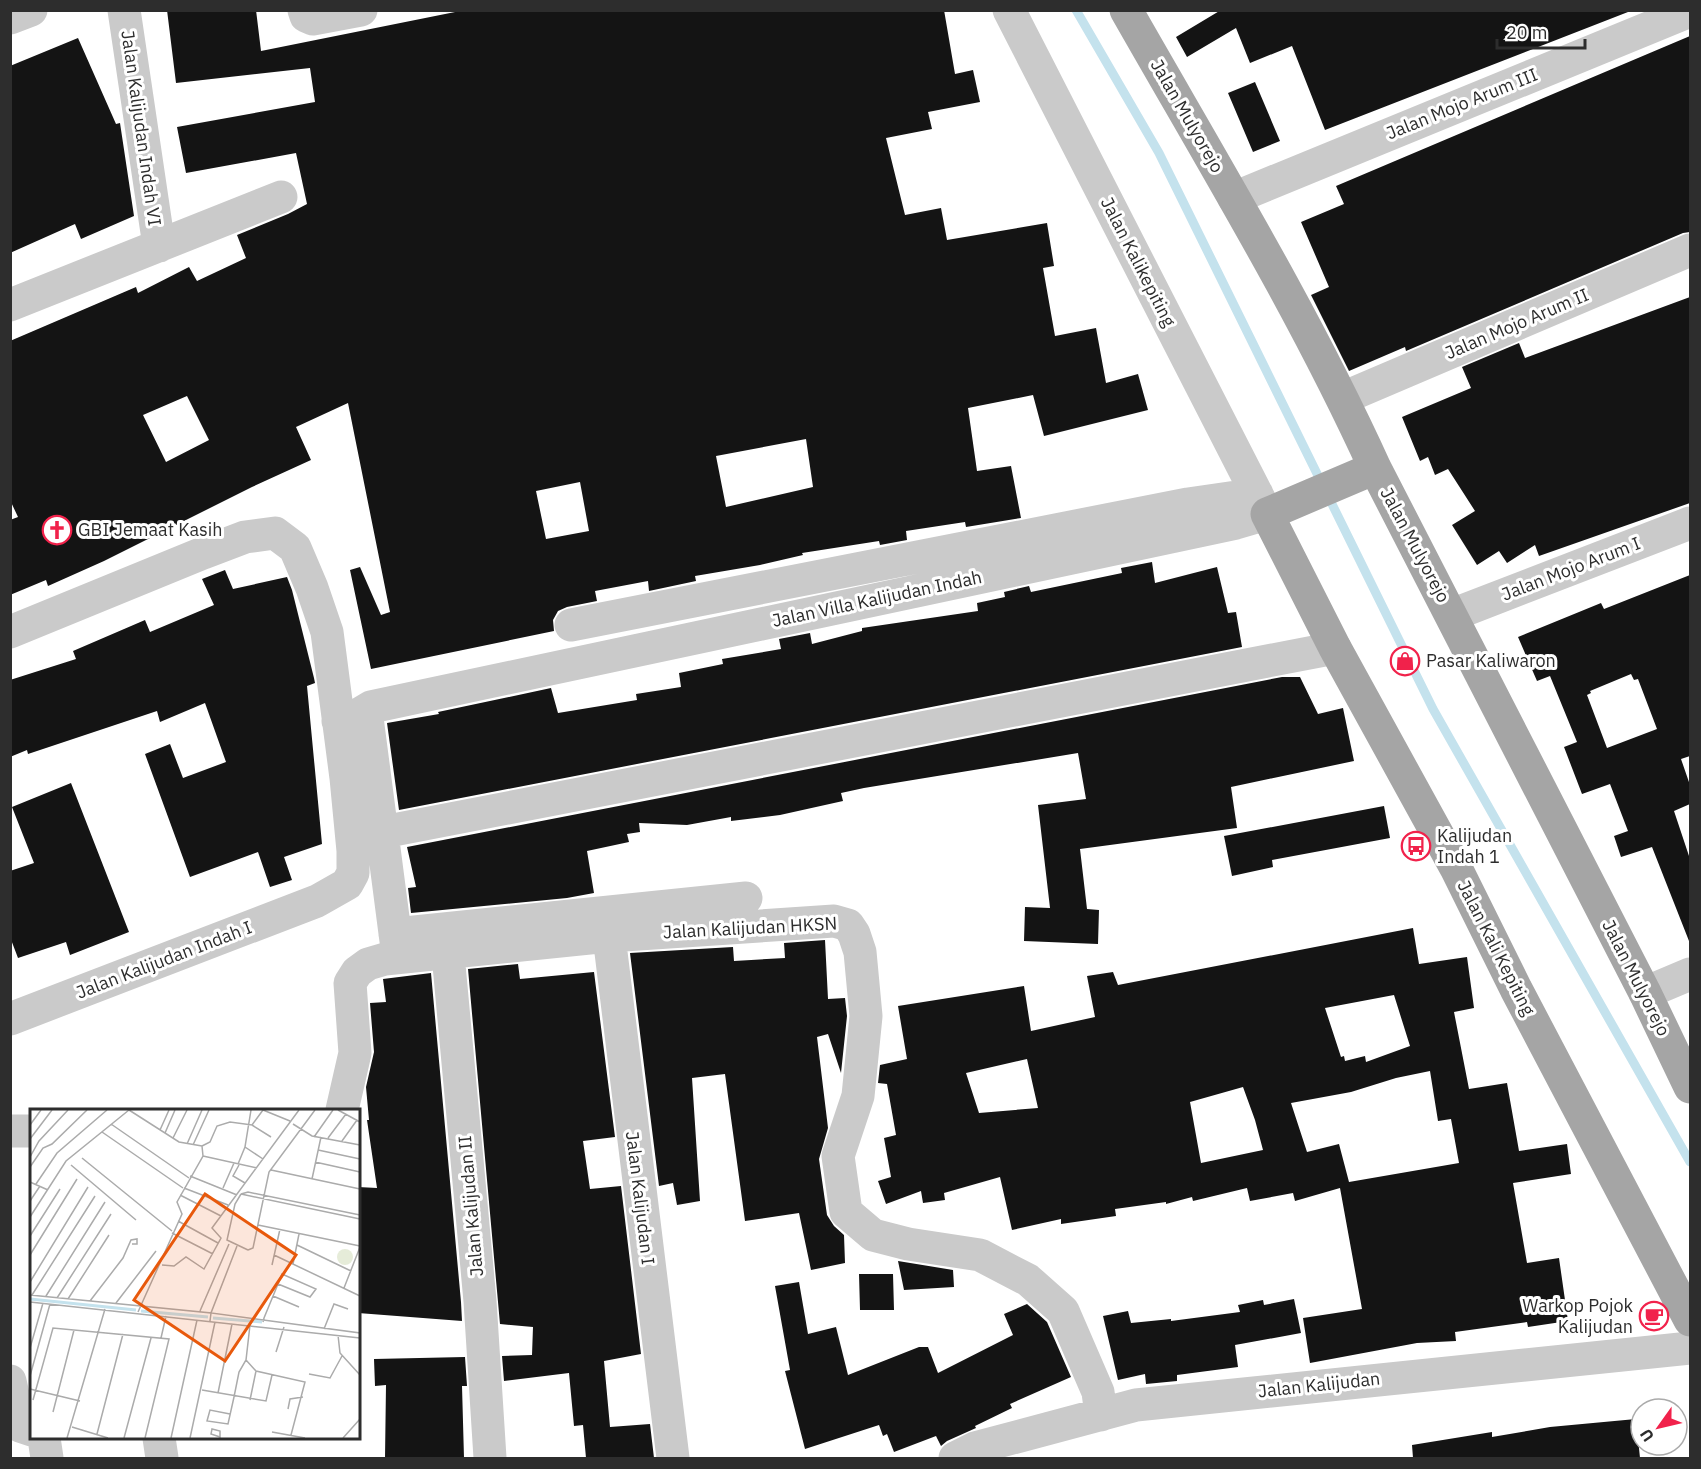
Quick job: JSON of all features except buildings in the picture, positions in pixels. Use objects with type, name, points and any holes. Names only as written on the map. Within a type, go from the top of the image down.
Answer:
[{"type":"main road","name":"Jalan Mulyorejo","points":[[1126,10],[1234,198],[1343,398],[1375,468],[1645,993],[1690,1087]]},
{"type":"main road","name":"Jalan Villa Kalijudan Indah","points":[[1272,504],[1337,484],[1375,468]]},
{"type":"main road","name":"Jalan Kali Kepiting","points":[[1272,504],[1335,648],[1456,868],[1516,989],[1690,1320]]},
{"type":"street","points":[[10,18],[31,10]]},
{"type":"street","name":"Jalan Kalijudan Indah VI","points":[[124,10],[159,246]]},
{"type":"street","points":[[304,10],[306,16],[313,19],[361,10]]},
{"type":"street","name":"Jalan Kalikepiting","points":[[1009,10],[1272,504]]},
{"type":"street","name":"Jalan Mojo Arum III","points":[[1234,198],[1690,11]]},
{"type":"street","name":"Jalan Kalijudan Indah VI","points":[[10,305],[281,197]]},
{"type":"street","name":"Jalan Mojo Arum II","points":[[1343,398],[1690,250]]},
{"type":"street","name":"Jalan Villa Kalijudan Indah","points":[[571,625],[1188,504],[1272,504]]},
{"type":"street","name":"Jalan Villa Kalijudan Indah","points":[[353,710],[1224,525],[1272,504]]},
{"type":"street","name":"Jalan Mojo Arum I","points":[[1452,615],[1690,523]]},
{"type":"street","points":[[10,632],[245,537],[275,533],[295,548],[327,632],[331,657],[353,710],[383,832],[397,946]]},
{"type":"street","points":[[383,832],[1335,648]]},
{"type":"street","name":"Jalan Kalijudan Indah I","points":[[10,1019],[317,901],[347,884],[354,873],[346,778],[353,710]]},
{"type":"street","points":[[342,1109],[355,1053],[350,983],[357,972],[368,964],[385,959],[397,946],[746,898]]},
{"type":"street","name":"Jalan Kalijudan HKSN","points":[[397,946],[448,954],[609,936],[834,921],[848,925],[854,934],[860,952],[866,1017],[858,1096],[838,1156],[846,1212],[873,1235],[908,1244],[980,1255],[1028,1280],[1063,1311],[1098,1392],[1101,1415]]},
{"type":"street","name":"Jalan Kalijudan I","points":[[609,936],[673,1458]]},
{"type":"street","name":"Jalan Kalijudan II","points":[[448,954],[480,1301],[490,1458]]},
{"type":"street","points":[[1645,993],[1690,974]]},
{"type":"street","points":[[10,1131],[30,1131]]},
{"type":"street","name":"Jalan Kalijudan","points":[[954,1458],[975,1448],[1148,1404],[1690,1348]]},
{"type":"street","points":[[10,1381],[20,1426],[30,1429]]},
{"type":"street","points":[[44,1439],[47,1458]]},
{"type":"street","points":[[159,1439],[162,1458]]},
{"type":"waterway","points":[[1076,10],[1159,153],[1433,709],[1690,1162]]},
{"type":"place","name":"GBI Jemaat Kasih","points":[[57,530]]},
{"type":"place","name":"Pasar Kaliwaron","points":[[1405,661]]},
{"type":"place","name":"Kalijudan Indah 1","points":[[1416,846]]},
{"type":"place","name":"Warkop Pojok Kalijudan","points":[[1654,1316]]}]
